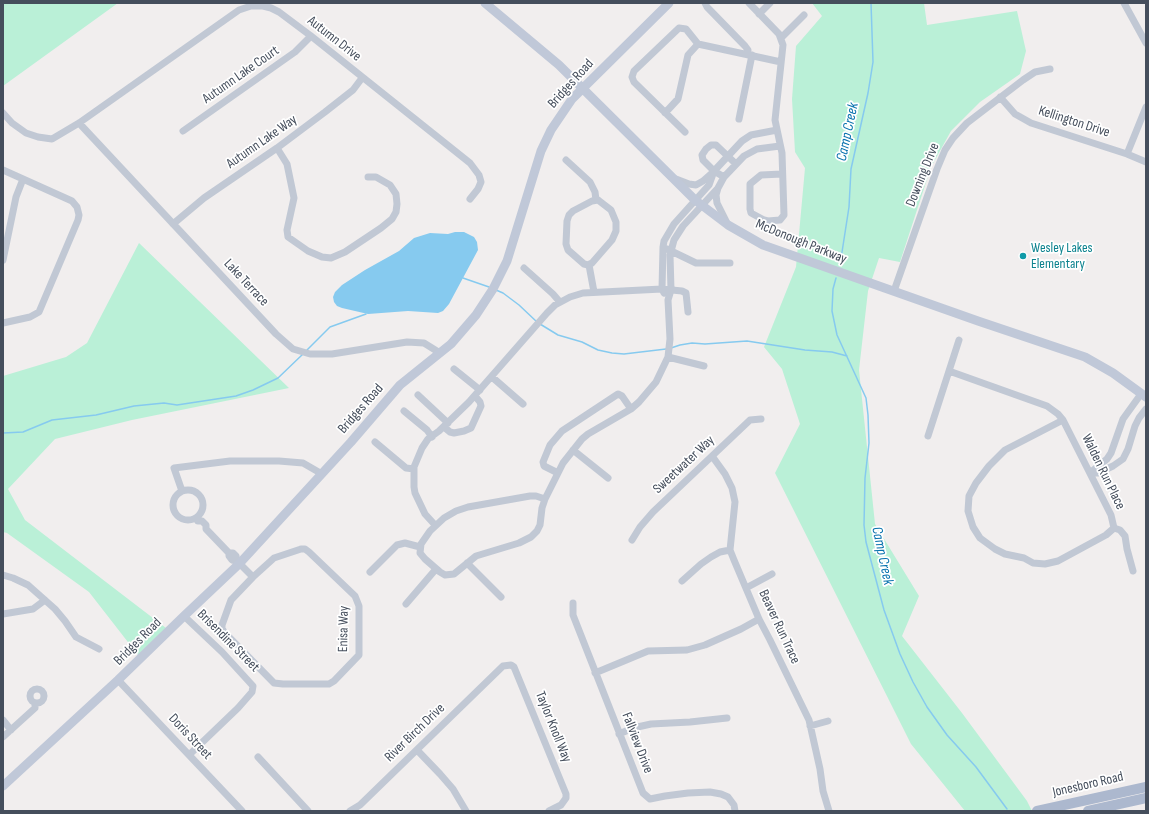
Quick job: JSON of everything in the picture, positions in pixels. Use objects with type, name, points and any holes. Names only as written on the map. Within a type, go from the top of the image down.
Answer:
[{"type":"main road","name":"Jonesboro Road","points":[[1037,811],[1146,786]]},
{"type":"main road","name":"Jonesboro Road","points":[[1088,811],[1146,798]]},
{"type":"street","name":"McDonough Parkway","points":[[485,3],[559,64],[698,203],[728,225],[763,245],[1085,357],[1106,369],[1144,395]]},
{"type":"street","points":[[705,3],[707,7],[747,48],[750,54],[740,119]]},
{"type":"street","points":[[749,3],[781,38],[783,45],[775,118],[782,159],[783,217],[779,220],[768,221],[751,213],[750,184],[761,175],[782,174]]},
{"type":"street","points":[[759,14],[770,3]]},
{"type":"street","points":[[1124,3],[1146,43]]},
{"type":"street","name":"Bridges Road","points":[[3,786],[118,680],[184,616],[322,474],[400,385],[451,344],[476,315],[493,289],[507,261],[541,151],[555,124],[572,99],[666,4]]},
{"type":"street","name":"Autumn Drive","points":[[3,114],[12,123],[26,132],[38,137],[52,138],[79,123],[239,10],[251,6],[263,6],[271,8],[311,36],[470,163],[479,175],[481,182],[478,190],[470,199]]},
{"type":"street","points":[[781,38],[804,15]]},
{"type":"street","points":[[685,132],[634,82],[632,78],[633,73],[679,28],[687,30],[698,44],[750,54],[781,62]]},
{"type":"street","name":"Autumn Lake Court","points":[[183,131],[290,56],[311,36]]},
{"type":"street","points":[[665,113],[678,99],[687,57],[698,44]]},
{"type":"street","name":"Downing Drive","points":[[894,291],[937,168],[945,150],[953,138],[967,123],[1035,72],[1050,69]]},
{"type":"street","name":"Autumn Lake Way","points":[[173,224],[204,198],[277,148],[353,90],[362,78]]},
{"type":"street","name":"Kellington Drive","points":[[1000,97],[1015,114],[1031,123],[1127,154],[1146,162]]},
{"type":"street","points":[[1127,154],[1146,107]]},
{"type":"street","name":"Lake Terrace","points":[[79,123],[276,334],[293,348],[310,354],[332,354],[407,342],[424,343],[440,353]]},
{"type":"street","points":[[673,178],[696,185],[707,179],[745,138],[751,135],[777,130]]},
{"type":"street","points":[[724,178],[714,171],[702,158],[703,152],[710,145],[716,145],[736,164]]},
{"type":"street","points":[[728,225],[717,203],[716,195],[724,178],[744,156],[752,151],[780,146]]},
{"type":"street","points":[[277,148],[287,164],[294,198],[287,230],[288,237],[308,251],[322,257],[331,258],[346,252],[380,228],[392,218],[396,212],[398,204],[396,194],[390,185],[376,177],[368,177]]},
{"type":"street","points":[[566,160],[590,182],[595,192],[596,200]]},
{"type":"street","points":[[3,170],[72,201],[77,206],[79,215],[75,228],[39,312],[30,318],[3,322]]},
{"type":"street","points":[[545,499],[530,496],[463,508],[449,514],[435,525],[423,540],[420,547],[421,555],[445,575],[452,575],[476,556],[519,543],[532,536],[540,525],[542,508],[545,499],[573,450],[588,434],[631,410],[654,386],[668,357],[670,339],[668,300],[671,290],[670,250],[680,230],[709,185],[714,171]]},
{"type":"street","points":[[3,260],[16,197],[23,179]]},
{"type":"street","points":[[668,300],[662,289],[664,241],[674,224],[718,188]]},
{"type":"street","points":[[590,265],[584,264],[568,250],[566,244],[567,221],[569,215],[573,211],[596,200],[600,201],[611,210],[615,218],[616,227],[612,240],[590,265],[594,292]]},
{"type":"street","points":[[663,247],[696,263],[730,263]]},
{"type":"street","points":[[524,268],[553,294],[559,302]]},
{"type":"street","points":[[435,525],[426,516],[415,493],[414,469],[422,448],[492,378],[547,313],[559,302],[574,295],[594,292],[662,289],[686,293],[688,312]]},
{"type":"street","points":[[928,436],[959,340]]},
{"type":"street","points":[[668,357],[704,366]]},
{"type":"street","points":[[454,368],[480,390]]},
{"type":"street","name":"Walden Run Place","points":[[949,371],[1047,406],[1056,412],[1064,420],[1111,515],[1114,528],[1058,562],[1045,564],[1031,562],[1024,558],[1005,554],[980,538],[973,528],[968,511],[969,496],[972,489],[984,471],[1006,450],[1064,420]]},
{"type":"street","points":[[492,378],[523,404]]},
{"type":"street","points":[[558,474],[544,466],[543,462],[554,439],[562,431],[618,394],[622,396],[631,410]]},
{"type":"street","points":[[418,395],[446,425],[450,432],[454,433],[471,428],[481,406],[480,402],[475,396]]},
{"type":"street","name":"Walden Run Place","points":[[1090,474],[1096,468],[1106,465],[1125,415],[1144,395]]},
{"type":"street","points":[[1090,474],[1098,472],[1106,465],[1118,463],[1125,455],[1135,426],[1146,409]]},
{"type":"street","points":[[404,411],[427,430],[432,437]]},
{"type":"street","name":"Sweetwater Way","points":[[632,540],[640,527],[653,512],[750,420],[761,419]]},
{"type":"street","points":[[375,442],[406,468],[414,469]]},
{"type":"street","points":[[573,450],[608,478]]},
{"type":"street","name":"Beaver Run Trace","points":[[712,456],[725,474],[732,488],[735,502],[730,550],[759,619],[798,695],[810,726],[820,769],[823,791],[829,811]]},
{"type":"street","points":[[182,491],[174,468],[230,461],[280,461],[303,463],[322,474]]},
{"type":"street","points":[[193,490],[200,496],[203,505],[197,519],[181,519],[174,511],[173,501],[175,496],[182,491],[193,490]]},
{"type":"street","points":[[197,519],[202,528],[206,528],[229,553],[233,553],[238,562],[253,577]]},
{"type":"street","points":[[1114,528],[1120,530],[1125,536],[1127,549],[1134,571]]},
{"type":"street","points":[[370,572],[397,545],[405,543],[420,547]]},
{"type":"street","name":"Enisa Way","points":[[301,549],[307,550],[358,600],[358,657],[334,681],[329,684],[274,683],[224,632],[222,628],[230,600],[253,577],[274,558],[301,549]]},
{"type":"street","points":[[682,581],[700,564],[720,552],[730,550]]},
{"type":"street","points":[[467,563],[501,597]]},
{"type":"street","points":[[406,604],[436,569]]},
{"type":"street","points":[[746,588],[772,574]]},
{"type":"street","points":[[3,575],[14,578],[28,585],[60,615],[76,637],[99,649]]},
{"type":"street","points":[[3,614],[33,609],[45,600]]},
{"type":"street","name":"Fallview Drive","points":[[573,603],[573,616],[643,794],[650,799],[665,796],[710,792],[721,794],[728,797],[734,805],[735,811]]},
{"type":"street","name":"Brisendine Street","points":[[184,616],[222,652],[253,686],[252,692],[242,704],[189,755]]},
{"type":"street","points":[[595,673],[648,652],[687,650],[705,645],[741,629],[759,619]]},
{"type":"street","name":"Taylor Knoll Way","points":[[497,671],[503,666],[511,665],[514,667],[560,779],[566,798],[561,805],[550,810]]},
{"type":"street","name":"River Birch Drive","points":[[355,810],[497,671]]},
{"type":"street","name":"Doris Street","points":[[118,680],[242,811]]},
{"type":"street","points":[[3,737],[35,708],[35,703]]},
{"type":"street","points":[[619,734],[632,728],[651,724],[727,718]]},
{"type":"street","points":[[3,720],[11,730]]},
{"type":"street","points":[[810,726],[828,721]]},
{"type":"street","points":[[417,750],[453,789],[466,811]]},
{"type":"street","points":[[258,758],[308,811]]},
{"type":"green space","points":[[3,3],[118,3],[3,86]]},
{"type":"green space","points":[[812,3],[924,3],[927,25],[1017,11],[1026,51],[1020,74],[980,102],[951,131],[931,167],[900,262],[879,258],[868,291],[859,370],[875,524],[919,596],[902,636],[962,713],[1027,801],[1032,811],[965,811],[911,744],[775,473],[800,424],[782,369],[764,347],[796,267],[805,168],[795,152],[792,99],[796,46],[822,16]]},
{"type":"green space","points":[[139,243],[289,388],[132,420],[55,439],[8,489],[25,520],[166,628],[138,655],[89,592],[7,533],[3,532],[3,376],[66,357],[87,343]]},
{"type":"water","points":[[464,232],[474,237],[477,242],[478,250],[449,304],[443,311],[438,313],[408,311],[368,314],[342,308],[337,306],[334,302],[333,297],[335,292],[342,285],[399,251],[414,238],[430,233],[448,234]]},
{"type":"waterway","name":"Camp Creek","points":[[840,265],[849,207],[851,169],[868,93],[873,62],[871,3]]},
{"type":"waterway","points":[[463,278],[489,287]]},
{"type":"waterway","name":"Camp Creek","points":[[836,278],[833,289],[832,311],[837,335],[866,398],[869,443],[865,478],[864,525],[866,542],[884,610],[900,654],[927,707],[947,735],[976,767],[1007,809]]},
{"type":"waterway","points":[[496,290],[503,293],[519,305],[537,322]]},
{"type":"waterway","points":[[307,350],[330,327],[366,314]]},
{"type":"waterway","points":[[540,324],[558,335],[582,342],[598,350],[612,353],[624,354],[666,349]]},
{"type":"waterway","points":[[671,348],[692,343],[705,344],[747,341],[805,350],[832,352],[847,356]]},
{"type":"waterway","points":[[3,433],[23,432],[52,420],[96,415],[134,406],[164,403],[177,405],[236,396],[278,378],[303,354]]},
{"type":"place","name":"Wesley Lakes Elementary","points":[[1023,256]]}]
